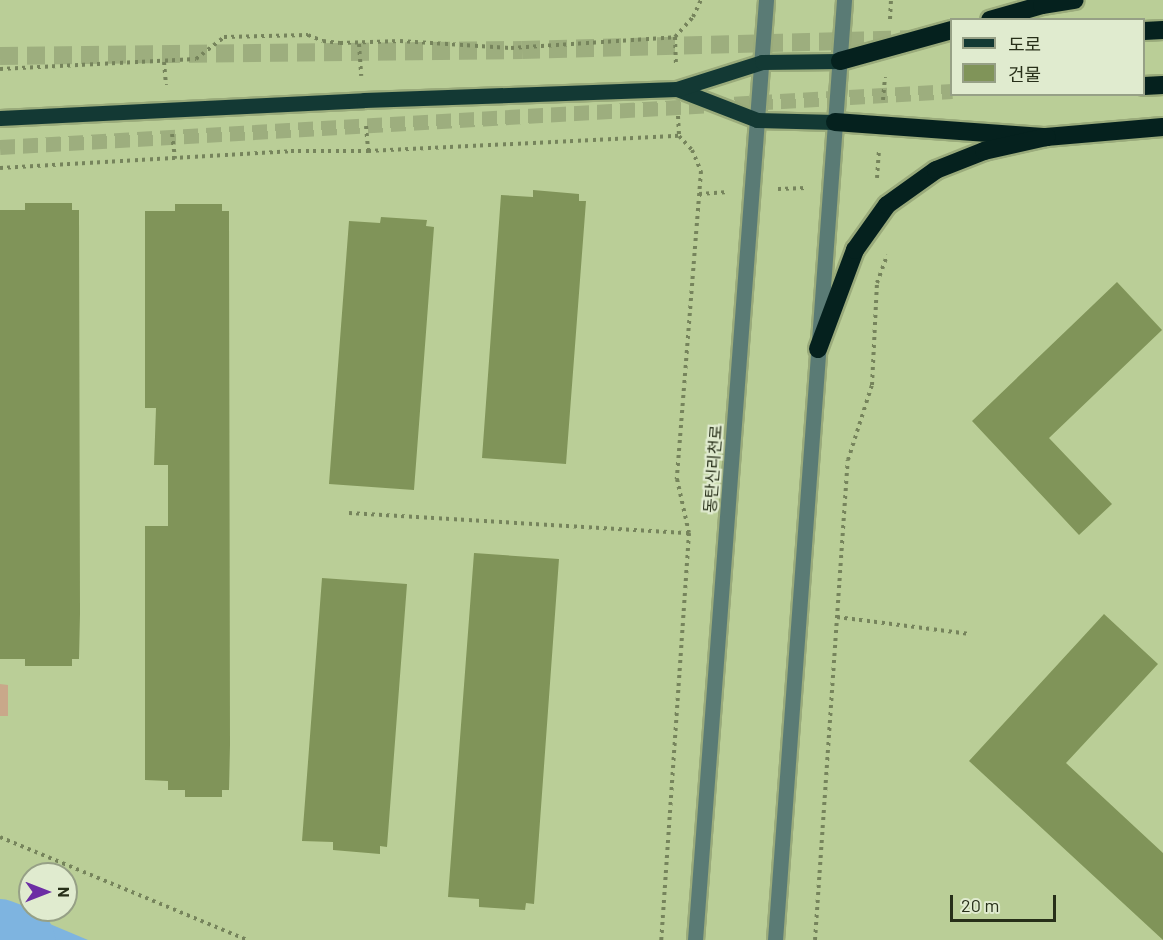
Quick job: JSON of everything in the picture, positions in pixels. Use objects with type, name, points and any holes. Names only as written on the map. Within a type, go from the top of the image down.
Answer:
[{"type":"highway","points":[[1019,0],[1042,5]]},
{"type":"highway","points":[[997,18],[1042,5],[1075,0]]},
{"type":"highway","points":[[840,61],[950,30]]},
{"type":"highway","points":[[1145,31],[1163,30]]},
{"type":"highway","points":[[1145,86],[1163,86]]},
{"type":"highway","points":[[835,122],[1046,137]]},
{"type":"highway","points":[[819,349],[855,250],[887,205],[936,170],[984,151],[1046,137],[1163,127]]},
{"type":"main road","points":[[0,118],[353,101],[677,89],[762,62],[840,61]]},
{"type":"main road","points":[[677,89],[757,120],[835,122]]},
{"type":"street","name":"동탄신리천로","points":[[695,940],[766,0]]},
{"type":"street","points":[[775,940],[844,0]]},
{"type":"path","points":[[0,69],[196,59],[224,37],[308,35],[323,41],[340,43],[400,41],[511,48],[675,37],[693,17],[701,0]]},
{"type":"path","points":[[876,184],[891,0]]},
{"type":"path","points":[[0,168],[291,151],[368,151],[679,136],[692,150],[701,171],[677,479],[689,533],[661,940]]},
{"type":"path","points":[[814,940],[848,460],[872,386],[877,283],[888,253]]},
{"type":"path","points":[[349,513],[689,533]]},
{"type":"path","points":[[837,617],[970,634]]},
{"type":"path","points":[[0,837],[247,940]]},
{"type":"shaded area","points":[[0,684],[8,685],[8,716],[0,716]]},
{"type":"water","points":[[0,903],[18,911],[18,922],[45,922],[88,940],[50,940],[0,919]]},
{"type":"building","points":[[533,190],[579,194],[579,201],[586,201],[566,464],[482,458],[501,195],[533,197]]},
{"type":"building","points":[[25,203],[72,203],[72,210],[79,210],[80,614],[79,659],[72,659],[72,666],[25,666],[25,659],[0,659],[0,210],[25,210]]},
{"type":"building","points":[[175,204],[222,204],[222,211],[229,211],[230,745],[229,790],[222,790],[222,797],[185,797],[185,790],[168,790],[168,781],[145,780],[145,526],[168,526],[168,465],[154,465],[156,408],[145,408],[145,211],[175,211]]},
{"type":"building","points":[[381,217],[427,220],[426,226],[434,227],[414,490],[329,484],[349,221],[380,223]]},
{"type":"building","points":[[1117,282],[1162,330],[1049,438],[1112,504],[1079,535],[972,421]]},
{"type":"building","points":[[474,553],[559,559],[534,904],[526,903],[525,910],[479,907],[479,899],[448,897]]},
{"type":"building","points":[[322,578],[407,584],[387,847],[380,846],[380,854],[333,850],[333,842],[302,841]]},
{"type":"building","points":[[1104,614],[1158,664],[1066,763],[1163,853],[1163,940],[969,761]]},
{"type":"waterway","points":[[0,931],[23,940]]},
{"type":"tunnel","points":[[0,56],[522,50],[908,39]]},
{"type":"tunnel","points":[[0,147],[950,91]]}]
